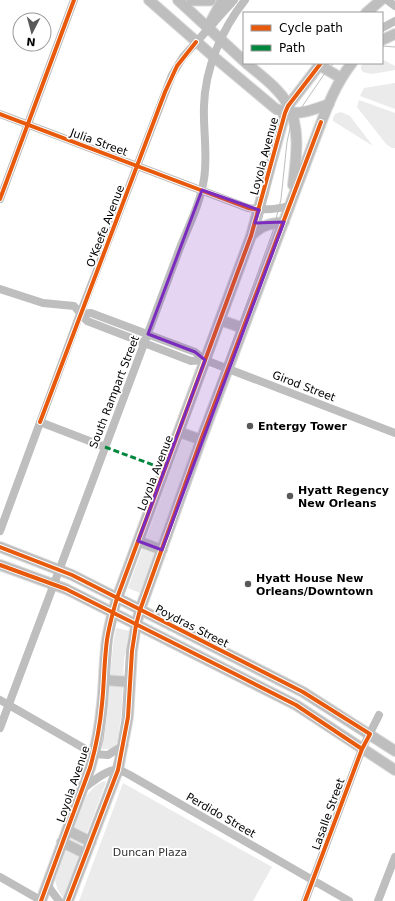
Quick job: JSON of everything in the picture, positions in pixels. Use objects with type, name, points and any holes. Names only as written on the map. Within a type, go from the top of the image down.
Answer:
[{"type":"highway","points":[[192,0],[210,0]]},
{"type":"highway","points":[[208,28],[223,0]]},
{"type":"main road","points":[[149,0],[196,42],[276,109],[305,112],[328,104]]},
{"type":"main road","points":[[178,0],[243,60]]},
{"type":"main road","points":[[367,12],[381,0]]},
{"type":"main road","points":[[383,40],[395,34]]},
{"type":"main road","points":[[247,64],[277,91],[288,110],[295,130],[297,151],[290,203]]},
{"type":"main road","points":[[320,64],[341,78]]},
{"type":"main road","name":"Loyola Avenue","points":[[41,901],[94,754],[100,724],[106,648],[112,613],[117,598],[251,236],[288,110],[320,64]]},
{"type":"main road","points":[[68,901],[118,770],[124,745],[128,717],[131,658],[140,610],[201,440],[328,104],[341,78],[351,64]]},
{"type":"main road","points":[[250,88],[261,76]]},
{"type":"main road","points":[[251,236],[266,224],[284,222]]},
{"type":"main road","points":[[220,320],[243,328]]},
{"type":"main road","points":[[179,432],[201,440]]},
{"type":"main road","points":[[138,541],[162,550]]},
{"type":"main road","name":"Poydras Street","points":[[0,547],[59,569],[246,663],[302,692],[395,751]]},
{"type":"main road","points":[[0,564],[54,584],[296,705],[395,770]]},
{"type":"main road","points":[[221,667],[228,654]]},
{"type":"main road","points":[[239,676],[246,663]]},
{"type":"main road","points":[[104,680],[130,682]]},
{"type":"main road","points":[[67,830],[91,842]]},
{"type":"main road","points":[[62,842],[86,854]]},
{"type":"street","points":[[0,199],[74,0]]},
{"type":"street","name":"O'Keefe Avenue","points":[[0,531],[80,314],[172,76],[183,57],[234,0]]},
{"type":"street","name":"South Rampart Street","points":[[0,728],[202,190],[206,156],[204,118],[205,92],[220,40],[234,15],[245,0]]},
{"type":"street","points":[[387,0],[395,6]]},
{"type":"street","points":[[383,27],[395,21]]},
{"type":"street","name":"Julia Street","points":[[0,114],[248,208],[259,210],[279,209],[290,203]]},
{"type":"street","name":"Girod Street","points":[[0,289],[43,304],[74,306],[87,321],[191,361],[205,360]]},
{"type":"street","name":"Girod Street","points":[[80,314],[91,313],[148,334],[194,352],[205,360],[395,433]]},
{"type":"street","points":[[40,422],[105,447]]},
{"type":"street","points":[[0,700],[94,754],[108,755],[124,745]]},
{"type":"street","name":"Lasalle Street","points":[[305,901],[362,749],[379,715]]},
{"type":"street","points":[[82,790],[104,774],[118,770]]},
{"type":"street","name":"Perdido Street","points":[[118,770],[128,774],[349,901]]},
{"type":"street","points":[[378,901],[395,857]]},
{"type":"street","points":[[0,876],[41,901]]},
{"type":"street","points":[[48,882],[50,889],[59,901]]},
{"type":"highlighted area","points":[[202,190],[259,210],[255,223],[284,222],[162,550],[138,541],[205,360],[195,352],[148,334]]},
{"type":"green space","points":[[383,60],[395,66],[395,70],[372,74],[363,72],[361,67],[362,64],[383,64]]},
{"type":"green space","points":[[395,83],[395,109],[360,96],[364,88]]},
{"type":"green space","points":[[359,100],[395,113],[395,148],[392,148],[386,144],[357,107]]},
{"type":"green space","points":[[341,112],[350,116],[373,146],[333,121],[335,114]]},
{"type":"green space","points":[[182,440],[194,444],[140,593],[128,588]]},
{"type":"green space","points":[[116,628],[131,631],[124,659],[122,706],[118,742],[112,749],[101,749],[106,719],[113,643]]},
{"type":"green space","points":[[104,781],[106,782],[63,898],[57,888],[55,880],[86,796],[95,786]]},
{"type":"green space","name":"Duncan Plaza","points":[[123,783],[272,867],[253,901],[79,901]]},
{"type":"tram line","points":[[383,46],[395,47]]},
{"type":"tram line","points":[[63,901],[108,783],[117,754],[122,720],[127,649],[136,608],[273,231],[281,199],[287,142],[290,128],[295,117],[327,70],[333,64]]},
{"type":"tram line","points":[[45,901],[91,780],[103,740],[112,639],[119,607],[261,222],[285,126],[288,118],[296,108]]},
{"type":"marked path","points":[[105,447],[156,466]]},
{"type":"cycle path","points":[[0,199],[74,0]]},
{"type":"cycle path","points":[[40,422],[165,92],[177,66],[196,42]]},
{"type":"cycle path","points":[[41,901],[90,768],[98,736],[107,636],[117,598],[251,236],[285,113],[288,106],[320,64]]},
{"type":"cycle path","points":[[0,114],[248,208],[259,210]]},
{"type":"cycle path","points":[[68,901],[118,770],[128,717],[132,651],[140,610],[201,440],[321,122]]},
{"type":"cycle path","points":[[0,547],[72,575],[303,692],[370,734],[362,749],[305,901]]},
{"type":"cycle path","points":[[0,565],[66,589],[239,676],[296,705],[362,749]]},
{"type":"place","name":"Entergy Tower","points":[[250,426]]},
{"type":"place","name":"Hyatt Regency New Orleans","points":[[290,496]]},
{"type":"place","name":"Hyatt House New Orleans/Downtown","points":[[248,584]]}]
